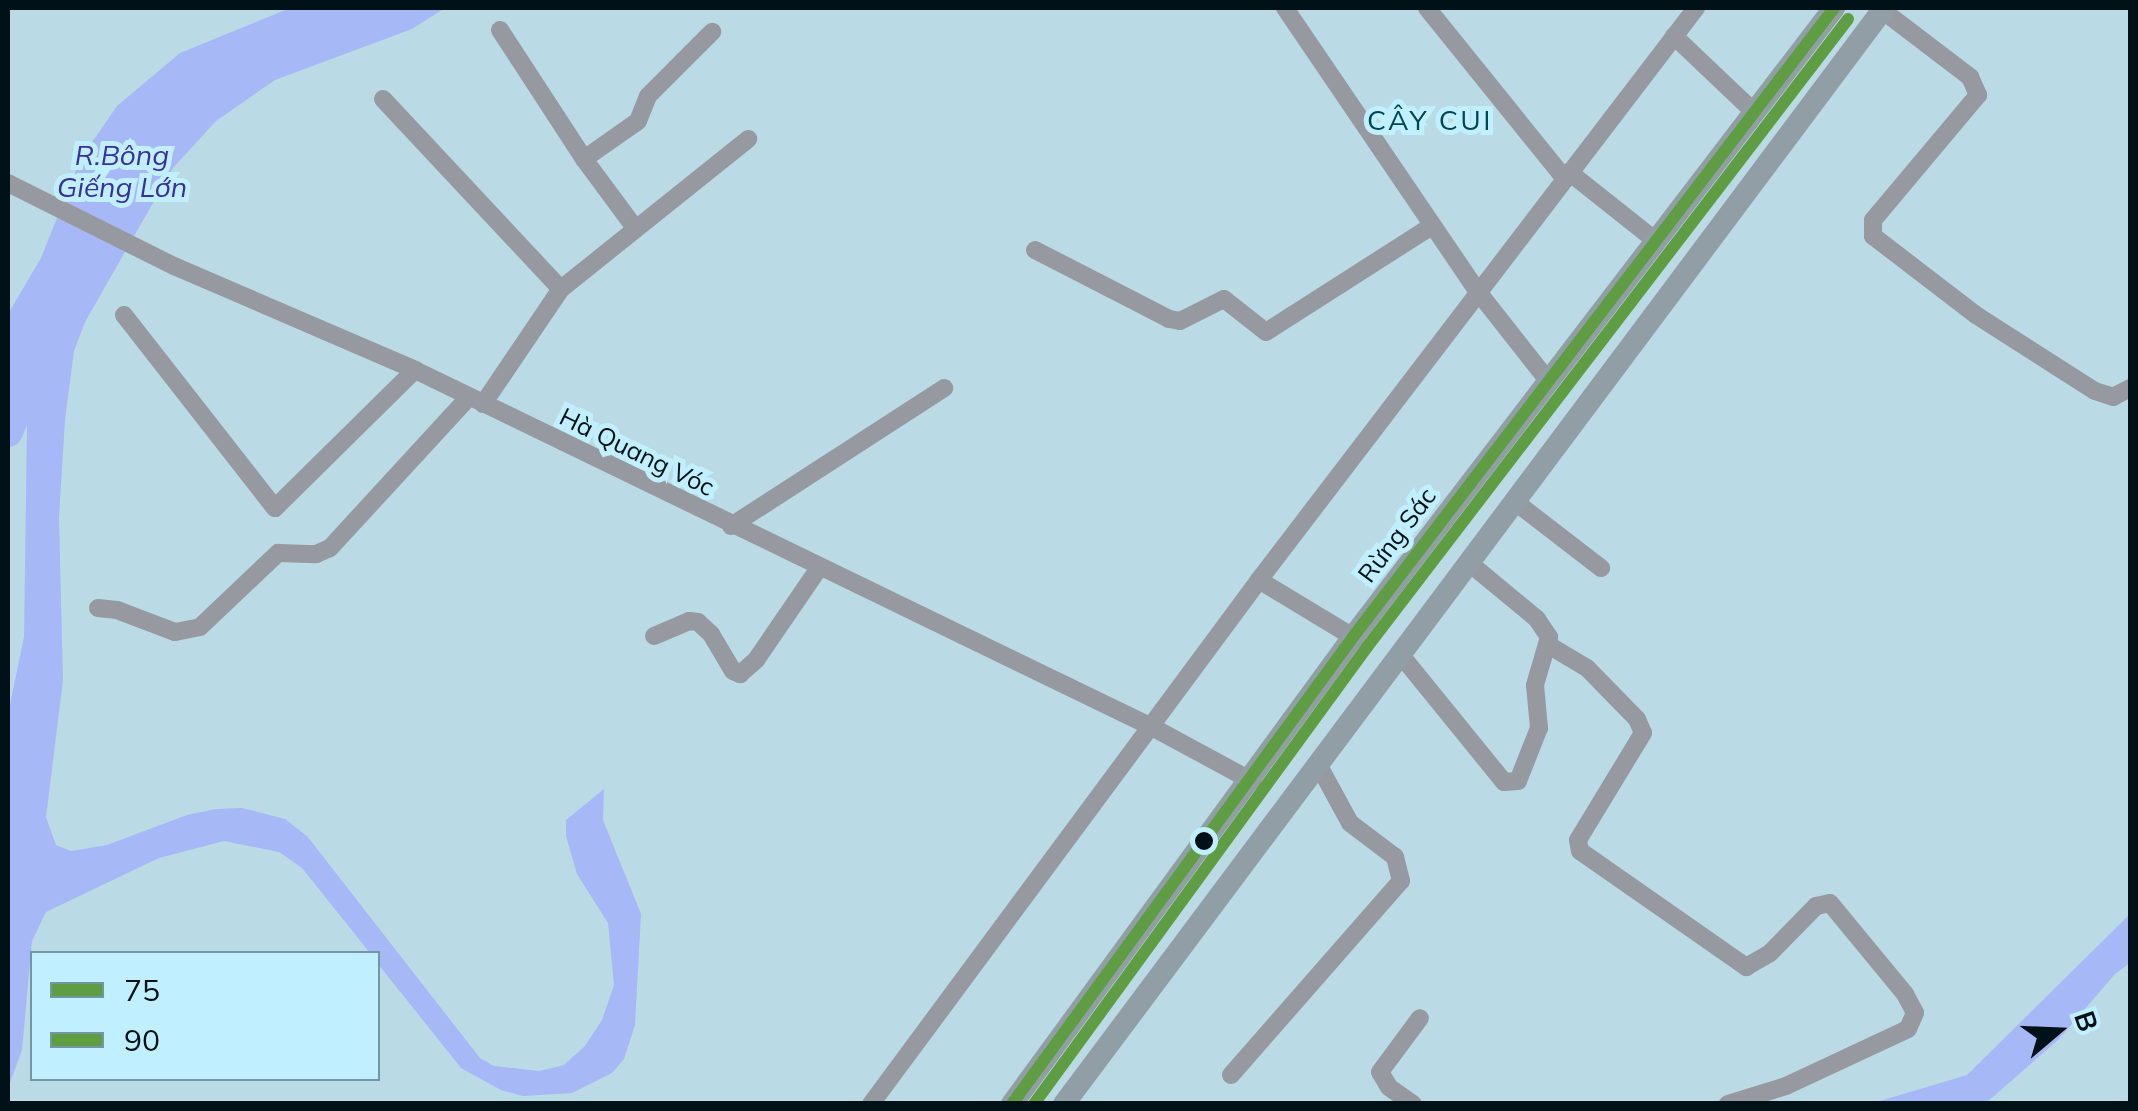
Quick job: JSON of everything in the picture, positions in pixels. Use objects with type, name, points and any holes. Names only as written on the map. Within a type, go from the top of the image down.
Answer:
[{"type":"main road","name":"Rừng Sác","points":[[1012,1104],[1346,632],[1747,106],[1834,8]]},
{"type":"main road","points":[[1064,1104],[1883,9]]},
{"type":"main road","points":[[1246,778],[1288,804]]},
{"type":"street","points":[[1285,8],[1478,293],[1542,373]]},
{"type":"street","points":[[1426,8],[1567,175],[1649,234]]},
{"type":"street","points":[[871,1104],[1259,580],[1567,175],[1680,42],[1696,8]]},
{"type":"street","points":[[1883,9],[1970,78],[1978,95],[1873,220],[1873,236],[1976,315],[2095,391],[2113,397],[2130,388]]},
{"type":"street","points":[[500,30],[584,159],[635,228]]},
{"type":"street","points":[[584,159],[638,121],[648,96],[712,32]]},
{"type":"street","points":[[1680,42],[1747,106]]},
{"type":"street","points":[[384,98],[561,289]]},
{"type":"street","points":[[98,608],[117,610],[175,632],[200,627],[278,553],[316,554],[330,548],[476,400],[561,289],[748,138]]},
{"type":"street","name":"Hà Quang Vóc","points":[[8,183],[174,266],[414,370],[1152,727],[1246,778]]},
{"type":"street","points":[[1035,250],[1169,319],[1180,321],[1224,299],[1266,332],[1432,226]]},
{"type":"street","points":[[124,315],[276,508],[414,370]]},
{"type":"street","points":[[731,526],[944,388]]},
{"type":"street","points":[[1514,500],[1601,568]]},
{"type":"street","points":[[1400,654],[1504,782],[1511,784],[1524,772],[1540,728],[1535,685],[1550,646],[1546,629],[1468,562]]},
{"type":"street","points":[[654,636],[689,620],[698,622],[712,634],[733,671],[740,674],[756,660],[819,568]]},
{"type":"street","points":[[1259,580],[1346,632]]},
{"type":"street","points":[[1550,646],[1587,668],[1638,720],[1644,733],[1578,840],[1580,851],[1746,966],[1760,962],[1816,906],[1830,902],[1905,994],[1915,1014],[1908,1030],[1786,1086],[1728,1104]]},
{"type":"street","points":[[1231,1076],[1400,881],[1395,857],[1350,822],[1318,764]]},
{"type":"street","points":[[1413,1104],[1388,1088],[1380,1072],[1420,1018]]},
{"type":"water","name":"R.Bông Giếng Lớn","points":[[290,8],[445,8],[412,29],[275,80],[216,121],[173,168],[85,322],[74,351],[59,517],[63,680],[46,817],[56,845],[71,851],[107,845],[187,815],[216,809],[242,808],[285,819],[307,836],[480,1058],[494,1066],[539,1071],[564,1065],[585,1046],[602,1020],[614,985],[608,923],[577,874],[566,836],[566,820],[604,789],[603,820],[641,914],[635,1025],[624,1059],[612,1073],[572,1093],[523,1096],[501,1090],[461,1068],[380,967],[380,951],[368,951],[302,868],[279,852],[224,841],[159,858],[46,912],[32,941],[22,1050],[8,1088],[8,714],[24,637],[27,424],[22,399],[17,393],[8,392],[8,314],[41,258],[81,158],[117,106],[180,53]]},
{"type":"water","points":[[2130,914],[2130,963],[2115,974],[2059,1039],[1986,1103],[1873,1103],[1967,1075]]},
{"type":"waterway","points":[[8,432],[36,360]]},
{"type":"transit line","name":"75","points":[[1012,1104],[1353,637],[1834,8]]},
{"type":"transit line","name":"90","points":[[1034,1104],[1367,647],[1848,19]]},
{"type":"district","name":"CÂY CUI","points":[[1430,120]]}]
